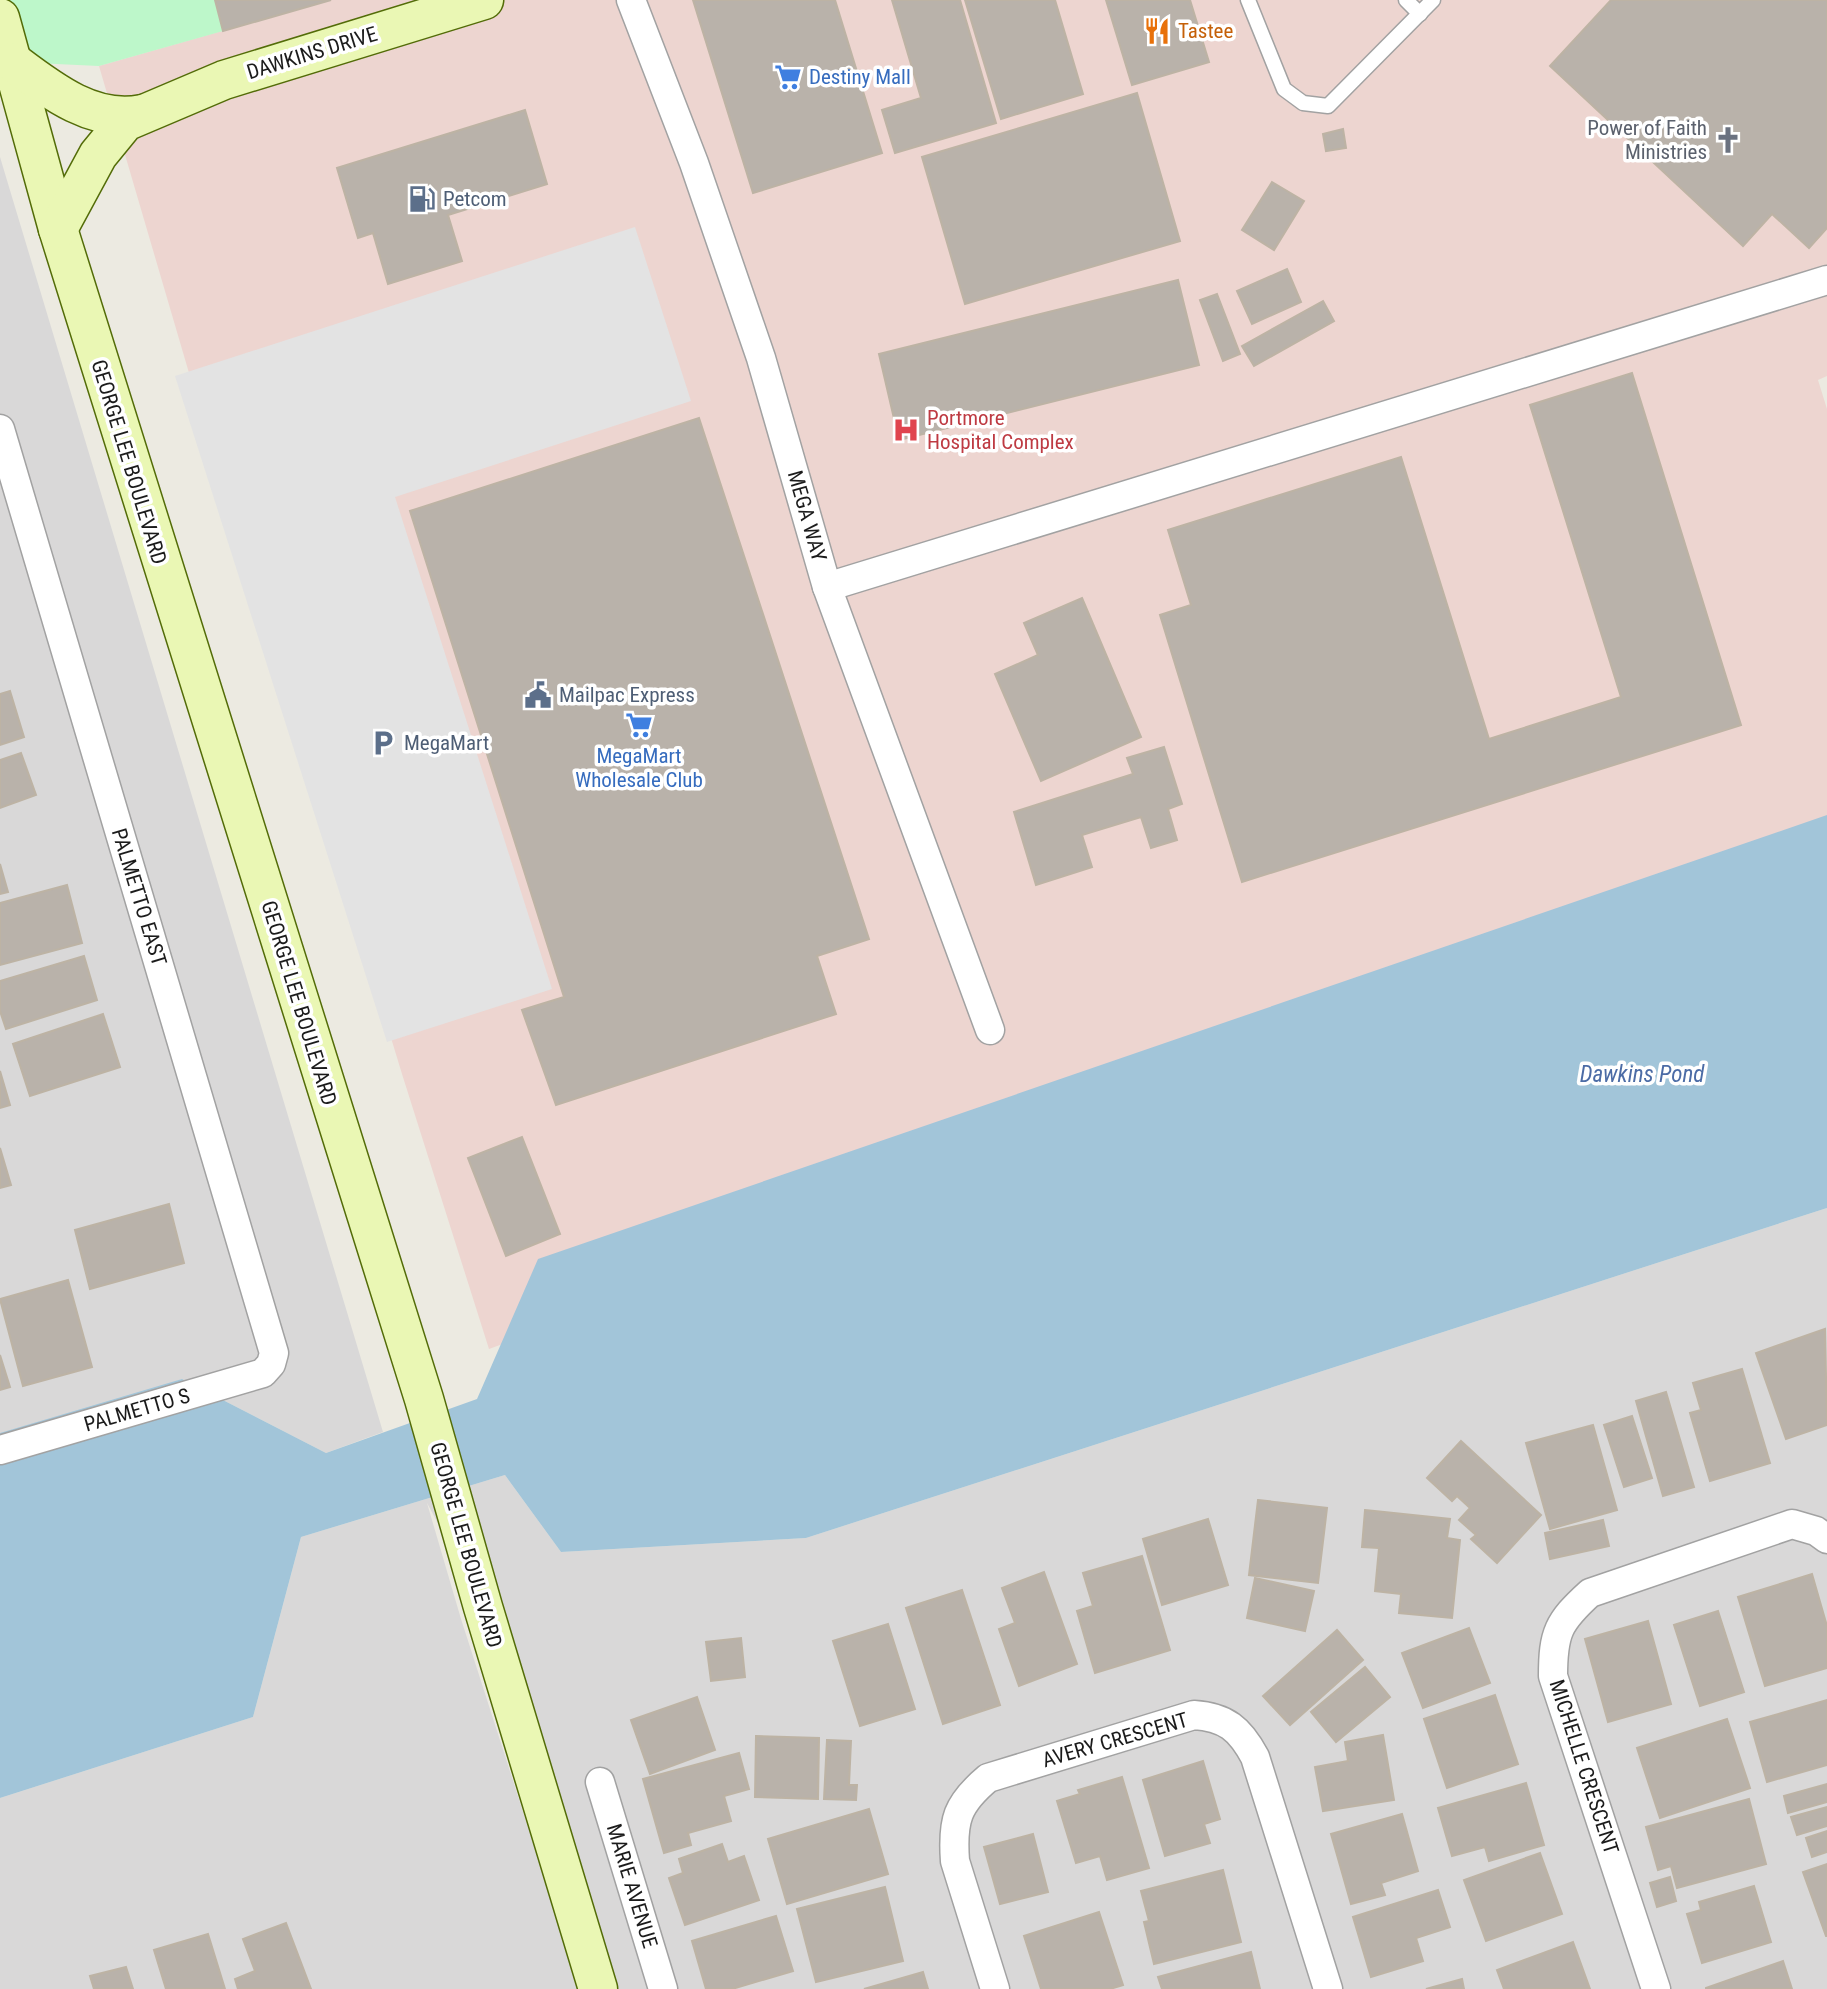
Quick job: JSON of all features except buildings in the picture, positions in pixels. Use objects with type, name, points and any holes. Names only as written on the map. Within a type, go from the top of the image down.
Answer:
[{"type":"main road","name":"DAWKINS DRIVE","points":[[58,229],[83,178],[125,122],[224,80],[484,0]]},
{"type":"main road","name":"GEORGE LEE BOULEVARD","points":[[0,18],[58,229],[424,1399],[483,1607],[598,1989]]},
{"type":"main road","name":"DAWKINS DRIVE","points":[[13,62],[51,91],[78,106],[123,117],[142,114]]},
{"type":"street","name":"MEGA WAY","points":[[631,0],[694,163],[761,358],[827,587],[990,1030]]},
{"type":"street","points":[[827,587],[1827,280]]},
{"type":"street","name":"PALMETTO EAST","points":[[0,429],[274,1353],[271,1364]]},
{"type":"street","name":"PALMETTO S","points":[[0,1450],[263,1373],[271,1364]]},
{"type":"street","name":"MICHELLE CRESCENT","points":[[1656,1989],[1553,1676],[1557,1630],[1572,1609],[1590,1593],[1793,1524],[1816,1531],[1827,1539]]},
{"type":"street","name":"AVERY CRESCENT","points":[[995,1989],[955,1861],[956,1819],[968,1795],[988,1778],[1194,1715],[1213,1716],[1231,1726],[1246,1741],[1255,1757],[1328,1989]]},
{"type":"street","name":"MARIE AVENUE","points":[[600,1782],[663,1989]]},
{"type":"lane","points":[[1248,0],[1284,89],[1303,103],[1328,106],[1433,0]]},
{"type":"lane","points":[[1406,0],[1420,14]]},
{"type":"shaded area","points":[[331,0],[1827,0],[1827,376],[1818,380],[1827,409],[1827,859],[489,1349],[402,1074],[194,390],[99,66]]},
{"type":"shaded area","points":[[0,157],[383,1432],[326,1453],[182,1379],[0,1447]]},
{"type":"shaded area","name":"MegaMart","points":[[635,227],[691,401],[395,497],[552,989],[387,1042],[175,376]]},
{"type":"shaded area","points":[[1827,1208],[1827,1989],[598,1989],[483,1607],[427,1503],[461,1619],[580,1989],[0,1989],[0,1798],[253,1717],[301,1537],[505,1475],[561,1552],[806,1538]]},
{"type":"green space","points":[[0,0],[215,0],[223,31],[99,66],[13,62]]},
{"type":"water","name":"Dawkins Pond","points":[[1827,815],[1827,1208],[806,1538],[561,1552],[505,1475],[301,1537],[253,1717],[0,1798],[0,1433],[182,1379],[326,1453],[477,1399],[538,1259]]},
{"type":"place","name":"Tastee","points":[[1157,31]]},
{"type":"place","name":"Destiny Mall","points":[[788,77]]},
{"type":"place","name":"Power of Faith Ministries","points":[[1728,140]]},
{"type":"place","name":"Petcom","points":[[422,199]]},
{"type":"place","name":"Portmore Hospital Complex","points":[[906,430]]},
{"type":"place","name":"Mailpac Express","points":[[538,695]]},
{"type":"place","name":"MegaMart Wholesale Club","points":[[639,725]]},
{"type":"place","name":"MegaMart","points":[[383,743]]}]
